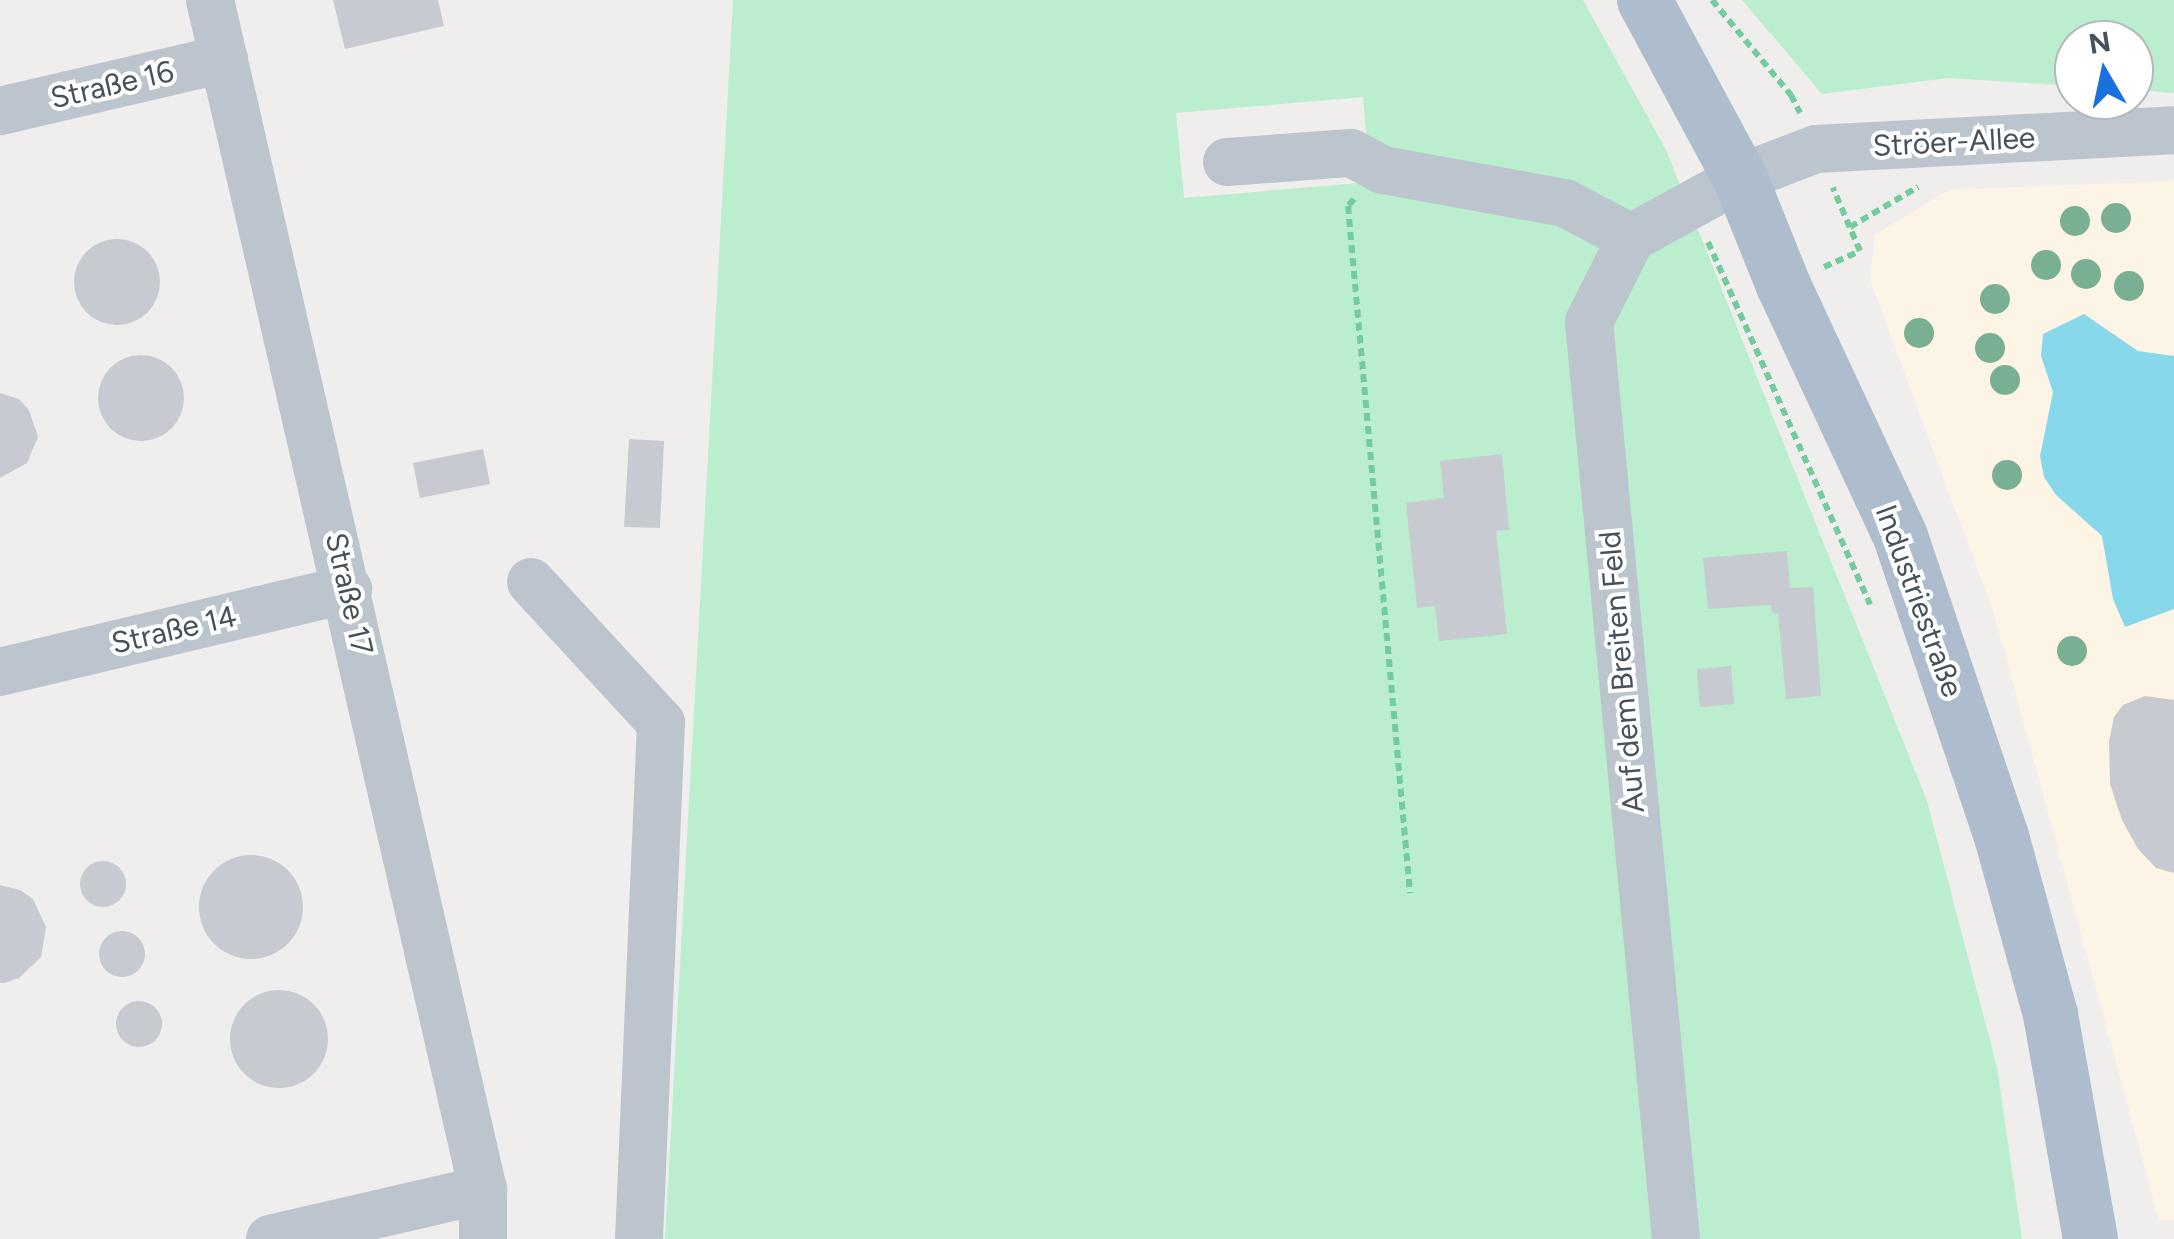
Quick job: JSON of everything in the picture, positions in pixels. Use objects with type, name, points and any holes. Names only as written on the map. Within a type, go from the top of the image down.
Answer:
[{"type":"main road","name":"Industriestraße","points":[[1644,0],[1740,178],[1783,285],[1900,536],[2001,836],[2050,1014],[2090,1239]]},
{"type":"street","name":"Straße 17","points":[[210,0],[348,588],[483,1190],[483,1239]]},
{"type":"street","name":"Straße 16","points":[[0,111],[224,59]]},
{"type":"street","name":"Ströer-Allee","points":[[1740,178],[1816,149],[2174,130]]},
{"type":"street","points":[[1227,162],[1351,153],[1383,170],[1564,203],[1631,238],[1740,178]]},
{"type":"street","name":"Auf dem Breiten Feld","points":[[1631,238],[1589,322],[1676,1239]]},
{"type":"street","points":[[531,582],[661,723],[639,1239]]},
{"type":"street","name":"Straße 14","points":[[0,672],[348,588]]},
{"type":"street","points":[[270,1239],[483,1190]]},
{"type":"path","points":[[1383,170],[1348,206],[1410,892]]},
{"type":"path","points":[[1691,204],[1871,607]]},
{"type":"shaded area","points":[[2174,181],[2174,1220],[2159,1220],[1994,614],[1870,280],[1875,235],[1948,190]]},
{"type":"green space","points":[[733,0],[1583,0],[1666,150],[1927,801],[1997,1067],[2022,1239],[665,1239]],"holes":[[[1363,97],[1370,182],[1184,198],[1176,113]]]},
{"type":"green space","points":[[1742,0],[2174,0],[2174,93],[2154,92],[2154,20],[2054,20],[2054,85],[1948,78],[1822,94]]},
{"type":"water","points":[[2084,314],[2138,351],[2174,356],[2174,609],[2125,627],[2113,599],[2102,536],[2056,495],[2044,477],[2040,456],[2053,392],[2041,356],[2043,334]]},
{"type":"building","points":[[333,0],[438,0],[444,26],[345,49]]},
{"type":"building","points":[[109,239],[125,239],[148,251],[157,265],[157,299],[148,313],[125,325],[109,325],[93,318],[81,306],[74,290],[74,274],[81,258],[93,246]]},
{"type":"building","points":[[133,355],[149,355],[172,367],[181,381],[181,415],[172,429],[149,441],[133,441],[117,434],[105,422],[98,406],[98,390],[105,374],[117,362]]},
{"type":"building","points":[[0,393],[19,399],[29,410],[38,437],[27,463],[0,478]]},
{"type":"building","points":[[629,439],[664,441],[660,528],[624,527]]},
{"type":"building","points":[[483,449],[490,484],[420,498],[413,463]]},
{"type":"building","points":[[1502,454],[1509,530],[1496,531],[1507,634],[1439,641],[1435,606],[1417,608],[1406,503],[1444,498],[1440,461]]},
{"type":"building","points":[[1787,551],[1790,588],[1813,587],[1821,696],[1786,699],[1778,613],[1772,613],[1771,605],[1708,609],[1703,558]]},
{"type":"building","points":[[1731,666],[1734,704],[1700,707],[1697,669]]},
{"type":"building","points":[[2145,696],[2174,700],[2174,873],[2156,868],[2138,849],[2122,820],[2110,784],[2109,741],[2114,717],[2123,705]]},
{"type":"building","points":[[251,855],[271,859],[288,870],[299,887],[303,907],[299,927],[288,944],[271,955],[251,959],[231,955],[214,944],[203,927],[199,907],[203,887],[214,870],[231,859]]},
{"type":"building","points":[[103,861],[119,868],[126,884],[119,900],[103,907],[87,900],[80,884],[87,868]]},
{"type":"building","points":[[0,885],[20,890],[33,899],[46,927],[41,957],[19,978],[4,983],[0,983]]},
{"type":"building","points":[[122,931],[138,938],[145,954],[138,970],[122,977],[106,970],[99,954],[106,938]]},
{"type":"building","points":[[279,990],[298,994],[314,1004],[324,1020],[328,1039],[324,1058],[314,1074],[298,1084],[279,1088],[260,1084],[244,1074],[234,1058],[230,1039],[234,1020],[244,1004],[260,994]]},
{"type":"building","points":[[139,1001],[155,1008],[162,1024],[155,1040],[139,1047],[123,1040],[116,1024],[123,1008]]}]
